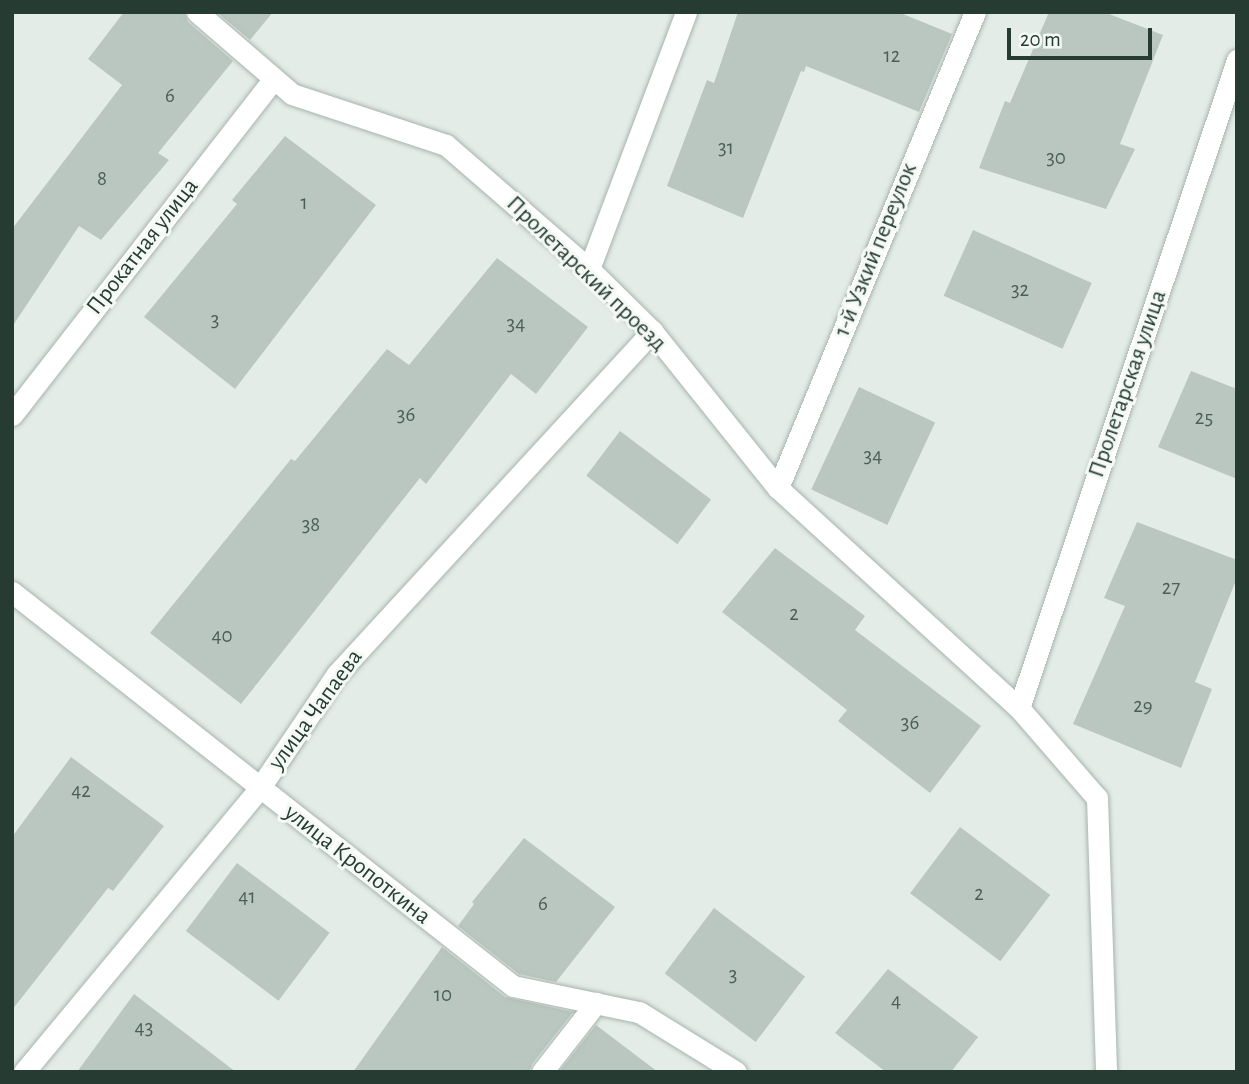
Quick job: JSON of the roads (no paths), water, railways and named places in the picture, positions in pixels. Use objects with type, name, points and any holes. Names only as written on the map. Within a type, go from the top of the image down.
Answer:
[{"type":"street","name":"Пролетарский проезд","points":[[197,12],[292,94],[446,145],[589,269],[652,331],[778,488],[916,617],[1019,708],[1097,798],[1106,1072]]},
{"type":"street","points":[[589,269],[686,12]]},
{"type":"street","name":"1-й Узкий переулок","points":[[778,488],[975,12]]},
{"type":"street","name":"Пролетарская улица","points":[[1019,708],[1237,60]]},
{"type":"street","name":"Прокатная улица","points":[[12,415],[274,79]]},
{"type":"street","name":"улица Чапаева","points":[[24,1072],[259,789],[337,674],[652,331]]},
{"type":"street","name":"улица Кропоткина","points":[[12,592],[259,789],[513,986],[639,1012],[736,1072]]},
{"type":"street","points":[[542,1072],[596,1003]]}]
